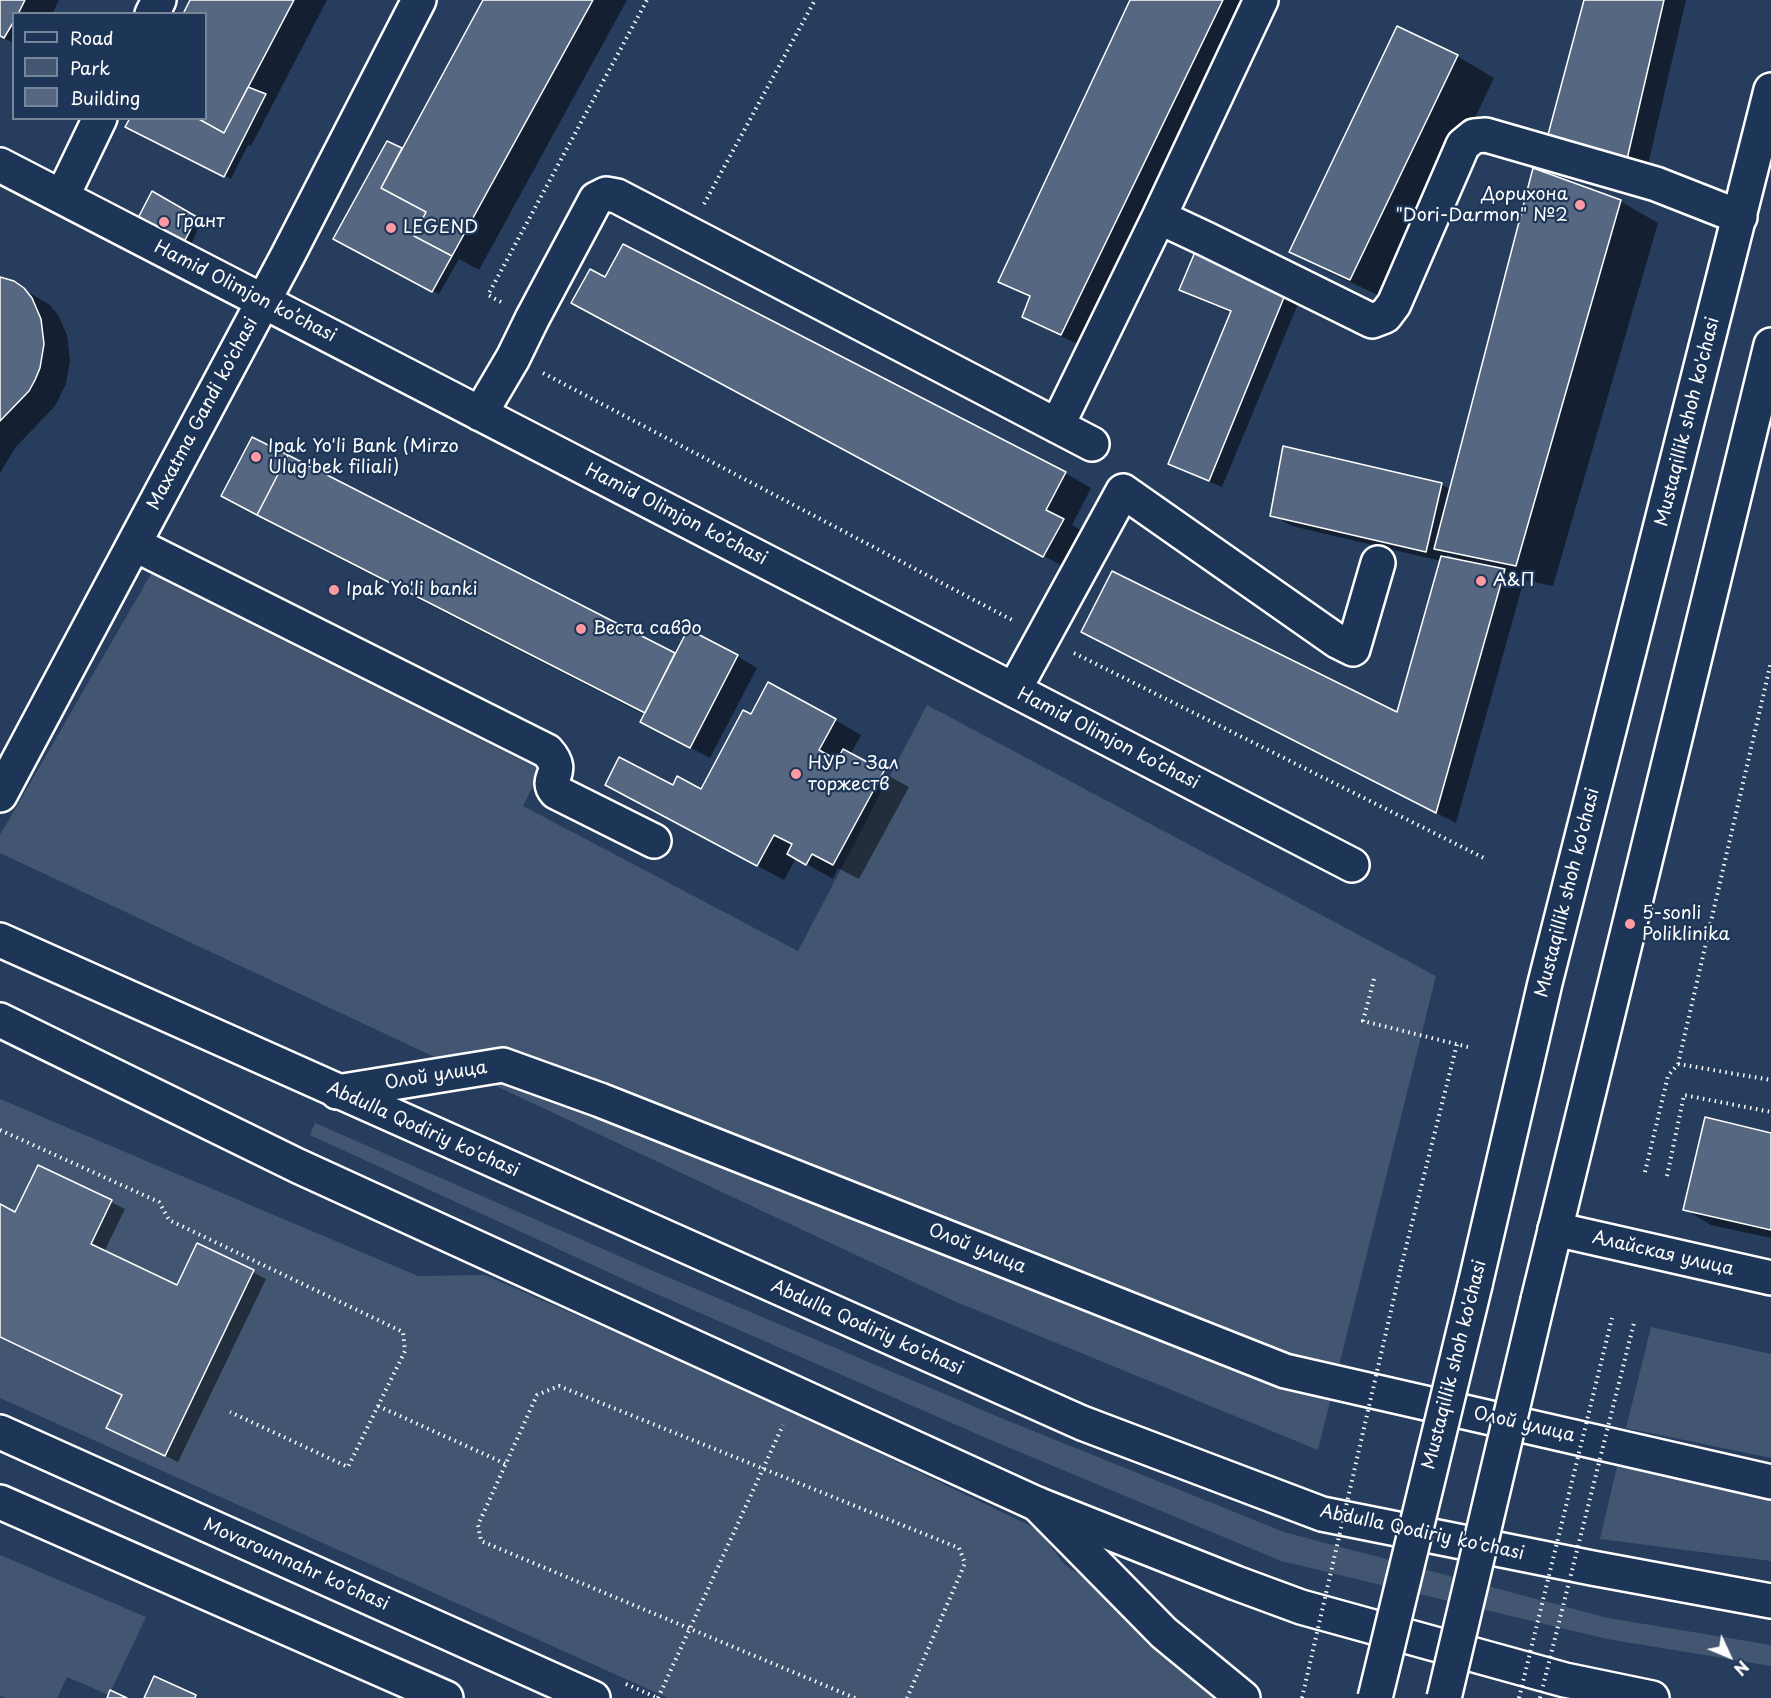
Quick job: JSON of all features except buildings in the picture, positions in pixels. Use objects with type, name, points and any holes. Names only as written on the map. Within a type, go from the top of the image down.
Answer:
[{"type":"main road","name":"Maxatma Gandi ko'chasi","points":[[0,795],[264,301],[419,0]]},
{"type":"main road","points":[[1057,426],[1261,0]]},
{"type":"main road","name":"Mustaqillik shoh ko'chasi","points":[[1375,1698],[1545,983],[1771,90]]},
{"type":"main road","points":[[62,197],[99,120]]},
{"type":"main road","points":[[1159,217],[1372,321],[1385,316],[1394,304],[1463,144],[1474,136],[1486,135],[1656,184],[1740,217]]},
{"type":"main road","name":"Hamid Olimjon ko’chasi","points":[[0,165],[1352,865]]},
{"type":"main road","points":[[480,414],[513,358],[596,199],[606,194],[617,196],[1092,444]]},
{"type":"main road","points":[[1444,1698],[1555,1229],[1771,345]]},
{"type":"main road","points":[[1014,690],[1123,491],[1337,641],[1353,649],[1378,563]]},
{"type":"main road","points":[[134,543],[547,751],[554,759],[557,769],[551,783],[556,792],[654,841]]},
{"type":"main road","name":"Abdulla Qodiriy ko'chasi","points":[[0,940],[1082,1423],[1322,1514],[1771,1601]]},
{"type":"main road","points":[[0,1020],[298,1166],[1037,1504],[1301,1608],[1565,1680],[1652,1698]]},
{"type":"main road","name":"Олой улица","points":[[338,1092],[503,1065],[600,1100],[1285,1371],[1771,1482]]},
{"type":"main road","name":"Алайская улица","points":[[1555,1229],[1771,1278]]},
{"type":"main road","name":"Movarounnahr ko'chasi","points":[[0,1432],[593,1698]]},
{"type":"main road","points":[[0,1502],[446,1698]]},
{"type":"main road","points":[[1037,1504],[1164,1633],[1244,1698]]},
{"type":"path","points":[[532,319],[488,295],[647,0]]},
{"type":"path","points":[[687,233],[815,0]]},
{"type":"path","points":[[513,358],[1109,671],[1484,858]]},
{"type":"path","points":[[1645,1172],[1668,1076],[1678,1064],[1771,662]]},
{"type":"path","points":[[1374,979],[1363,1021],[1468,1047]]},
{"type":"path","points":[[1302,1698],[1401,1267],[1458,1044]]},
{"type":"path","points":[[1678,1064],[1771,1080]]},
{"type":"path","points":[[1667,1176],[1684,1095],[1771,1112]]},
{"type":"path","points":[[0,1130],[159,1202],[169,1220],[403,1332],[405,1351],[348,1467],[230,1412]]},
{"type":"path","points":[[1519,1698],[1612,1318]]},
{"type":"path","points":[[1540,1698],[1634,1323]]},
{"type":"path","points":[[855,1698],[481,1541],[478,1525],[537,1395],[558,1386],[959,1548],[965,1563],[907,1698]]},
{"type":"path","points":[[658,1698],[764,1469],[796,1394]]},
{"type":"path","points":[[378,1406],[506,1464]]},
{"type":"green space","points":[[151,574],[541,770],[523,806],[798,951],[927,705],[1436,976],[1318,1450],[954,1301],[0,853],[0,835]]},
{"type":"green space","points":[[0,1099],[418,1276],[485,1275],[756,1394],[1037,1529],[1065,1565],[1118,1599],[1229,1698],[668,1698],[0,1398]]},
{"type":"green space","points":[[315,1123],[651,1270],[1006,1420],[1284,1532],[1608,1618],[1771,1645],[1771,1666],[1607,1639],[1281,1561],[993,1441],[643,1288],[310,1135]]},
{"type":"green space","points":[[1651,1327],[1771,1354],[1771,1458],[1626,1428]]},
{"type":"green space","points":[[1618,1462],[1771,1498],[1771,1561],[1600,1539]]},
{"type":"green space","points":[[0,1555],[146,1617],[109,1695],[67,1677],[57,1698],[5,1698],[0,1696]]},
{"type":"place","name":"Дорихона \"Dori-Darmon\" №2","points":[[1580,205]]},
{"type":"place","name":"Грант","points":[[164,222]]},
{"type":"place","name":"LEGEND","points":[[391,228]]},
{"type":"place","name":"Ipak Yo'li Bank (Mirzo Ulug'bek filiali)","points":[[256,457]]},
{"type":"place","name":"А&П","points":[[1481,581]]},
{"type":"place","name":"Ipak Yo'li banki","points":[[334,590]]},
{"type":"place","name":"Веста савдо","points":[[581,629]]},
{"type":"place","name":"НУР - Зал торжеств","points":[[796,774]]},
{"type":"place","name":"5-sonli Poliklinika","points":[[1630,924]]}]
